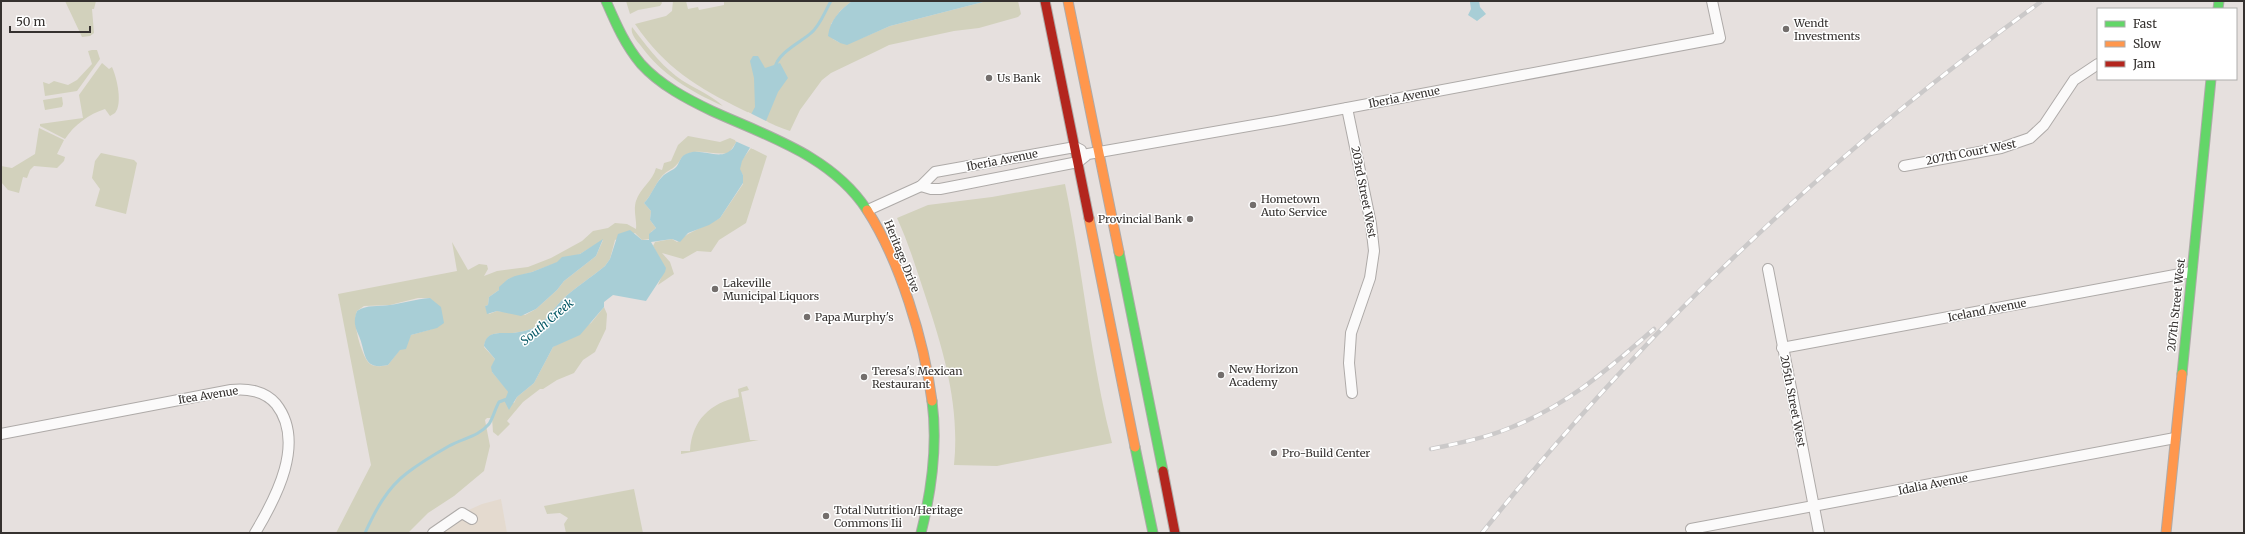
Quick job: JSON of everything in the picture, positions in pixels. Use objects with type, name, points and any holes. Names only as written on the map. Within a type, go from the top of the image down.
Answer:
[{"type":"street","name":"Heritage Drive","points":[[606,1],[617,27],[627,45],[655,77],[683,98],[773,139],[826,168],[850,190],[878,224],[891,254],[922,344],[931,384],[935,418],[935,456],[932,487],[921,533]]},
{"type":"street","points":[[1045,1],[1153,533]]},
{"type":"street","points":[[1068,1],[1100,153],[1175,533]]},
{"type":"street","name":"Iberia Avenue","points":[[920,186],[940,189],[1078,162],[1088,154],[1347,108],[1720,38],[1712,1]]},
{"type":"street","name":"207th Court West","points":[[1904,166],[2001,148],[2030,138],[2044,125],[2074,80],[2097,65]]},
{"type":"street","name":"207th Street West","points":[[2166,533],[2211,80]]},
{"type":"street","name":"203rd Street West","points":[[1347,108],[1371,224],[1374,250],[1370,278],[1351,333],[1348,363],[1352,393]]},
{"type":"street","points":[[1075,147],[1088,154]]},
{"type":"street","name":"Iberia Avenue","points":[[868,210],[920,186],[930,174],[935,172],[1075,147]]},
{"type":"street","name":"205th Street West","points":[[1768,269],[1782,348],[1819,533]]},
{"type":"street","name":"Iceland Avenue","points":[[1782,348],[2191,272]]},
{"type":"street","name":"Itea Avenue","points":[[1,434],[231,390],[242,389],[258,392],[273,401],[283,415],[287,427],[288,443],[281,482],[272,504],[255,533]]},
{"type":"street","name":"Idalia Avenue","points":[[1691,529],[2175,438]]},
{"type":"street","points":[[433,533],[462,513],[472,519]]},
{"type":"shaded area","points":[[501,499],[507,533],[433,533],[462,513],[482,504]]},
{"type":"green space","points":[[65,1],[96,1],[94,9],[92,9],[94,33],[90,36],[82,37]]},
{"type":"green space","points":[[626,1],[661,1],[662,3],[660,6],[638,10],[630,14]]},
{"type":"green space","points":[[673,1],[686,1],[688,9],[698,7],[699,10],[724,5],[724,2],[728,1],[852,1],[840,11],[831,24],[833,39],[840,43],[862,38],[890,26],[987,1],[1018,1],[1021,14],[1018,17],[979,28],[954,31],[889,45],[831,73],[822,80],[800,110],[790,131],[778,127],[743,110],[697,85],[658,53],[635,24],[666,16],[672,11]]},
{"type":"green space","points":[[632,27],[652,53],[670,71],[681,80],[712,97],[723,106],[688,88],[667,74],[658,66],[636,40],[632,32]]},
{"type":"green space","points":[[97,50],[100,59],[77,91],[45,96],[43,82],[49,84],[54,81],[68,85],[77,80],[92,64],[88,51]]},
{"type":"green space","points":[[102,63],[109,69],[112,67],[116,78],[119,104],[115,113],[110,116],[105,109],[93,114],[77,125],[65,139],[40,126],[40,124],[83,118],[79,95]]},
{"type":"green space","points":[[62,97],[62,107],[45,110],[43,100]]},
{"type":"green space","points":[[39,128],[64,140],[57,154],[65,157],[64,161],[57,168],[34,166],[30,170],[27,178],[23,177],[19,193],[8,190],[1,182],[1,166],[12,168],[35,154]]},
{"type":"green space","points":[[688,136],[720,142],[730,138],[737,141],[729,153],[693,152],[682,157],[675,167],[665,173],[657,182],[644,203],[651,211],[650,220],[656,228],[651,232],[650,239],[642,240],[635,233],[615,240],[610,259],[605,266],[567,295],[540,324],[536,327],[523,331],[494,334],[487,338],[484,347],[495,359],[492,372],[510,393],[507,399],[514,403],[517,397],[534,383],[553,347],[591,323],[604,307],[607,314],[606,329],[595,352],[583,360],[574,373],[557,380],[543,389],[540,389],[523,402],[507,421],[510,424],[498,436],[493,432],[492,418],[487,418],[485,420],[490,446],[484,471],[454,496],[428,513],[408,533],[336,533],[371,465],[338,294],[457,271],[452,242],[468,270],[479,264],[487,265],[488,269],[484,276],[497,271],[528,267],[551,258],[582,241],[593,231],[608,228],[615,223],[627,224],[636,229],[635,208],[640,192],[652,177],[656,168],[662,170],[664,163],[671,161],[678,145]],"holes":[[[603,240],[596,256],[564,281],[557,290],[536,309],[525,315],[497,311],[489,314],[485,306],[488,305],[489,297],[499,290],[508,279],[532,272],[580,254]],[[418,298],[430,298],[432,329],[411,335],[388,365],[371,365],[363,353],[358,338],[356,330],[357,311],[364,306],[390,305]]]},
{"type":"green space","points":[[751,148],[767,156],[746,223],[719,240],[711,252],[697,251],[683,259],[662,253],[670,262],[674,274],[658,285],[665,268],[653,246],[655,242],[672,239],[677,242],[688,234],[720,218],[743,184],[743,175],[739,169],[741,161]]},
{"type":"green space","points":[[101,153],[134,160],[137,163],[126,214],[95,206],[100,189],[92,178],[95,161]]},
{"type":"green space","points":[[1065,184],[1092,346],[1104,411],[1112,443],[997,466],[954,465],[955,422],[949,380],[933,318],[897,218],[928,205],[992,197]]},
{"type":"green space","points":[[747,386],[749,390],[741,392],[750,440],[759,440],[681,454],[681,451],[690,451],[694,430],[704,415],[719,404],[739,397],[738,389]]},
{"type":"green space","points":[[634,489],[643,533],[566,533],[564,524],[568,518],[560,513],[547,514],[544,506]]},
{"type":"water","points":[[852,1],[987,1],[890,26],[847,45],[828,36],[833,20],[843,8]]},
{"type":"water","points":[[1479,1],[1480,7],[1486,14],[1477,21],[1468,15],[1471,9],[1470,2]]},
{"type":"water","points":[[753,56],[758,56],[765,68],[780,63],[788,78],[778,92],[766,121],[742,161],[740,169],[743,175],[743,183],[720,218],[709,225],[688,233],[680,242],[672,239],[651,242],[666,268],[665,272],[646,301],[613,295],[604,302],[604,307],[580,335],[553,347],[534,383],[517,397],[509,410],[504,400],[507,399],[509,393],[492,372],[491,367],[495,359],[484,346],[487,338],[490,335],[497,333],[512,333],[531,329],[540,324],[567,295],[605,266],[610,259],[618,234],[630,230],[642,240],[649,240],[649,234],[656,228],[650,220],[651,211],[644,203],[662,177],[675,168],[682,157],[686,154],[698,152],[722,154],[733,148],[755,107],[754,78],[750,61]]},
{"type":"water","points":[[603,239],[596,256],[564,281],[557,290],[536,309],[521,316],[497,311],[487,314],[485,306],[488,305],[489,297],[499,290],[499,287],[508,279],[532,272],[557,262],[562,257],[580,254]]},
{"type":"water","points":[[430,298],[441,307],[444,323],[437,328],[411,335],[406,349],[400,350],[388,365],[380,366],[369,363],[364,354],[356,327],[355,318],[357,311],[369,307]]},
{"type":"pier","points":[[748,112],[768,122],[753,149],[735,141]]},
{"type":"waterway","name":"South Creek","points":[[775,68],[780,57],[814,30],[831,1]]},
{"type":"waterway","name":"South Creek","points":[[365,533],[382,500],[400,479],[438,452],[454,443],[480,432],[489,424],[499,402],[507,399],[510,391]]},
{"type":"railway","points":[[1482,533],[1544,458],[1608,386],[1675,316],[1744,248],[1815,183],[1888,120],[1964,59],[2042,1]]},
{"type":"railway","points":[[1431,449],[1491,435],[1543,413],[1600,375],[1654,329]]},
{"type":"traffic: fast","points":[[606,1],[617,26],[630,49],[648,72],[665,85],[693,102],[776,139],[817,162],[836,175],[853,191],[867,210]]},
{"type":"traffic: fast","points":[[2218,8],[2219,1]]},
{"type":"traffic: fast","points":[[2182,374],[2211,80]]},
{"type":"traffic: fast","points":[[1119,252],[1163,471]]},
{"type":"traffic: fast","points":[[921,533],[933,467],[934,418],[932,401]]},
{"type":"traffic: fast","points":[[1135,447],[1153,533]]},
{"type":"traffic: slow","points":[[1068,1],[1119,252]]},
{"type":"traffic: slow","points":[[867,210],[890,253],[909,302],[917,327],[932,401]]},
{"type":"traffic: slow","points":[[1089,218],[1135,447]]},
{"type":"traffic: slow","points":[[2166,533],[2182,374]]},
{"type":"traffic: jam","points":[[1045,1],[1089,218]]},
{"type":"traffic: jam","points":[[1163,471],[1175,533]]},
{"type":"place","name":"Wendt Investments","points":[[1786,29]]},
{"type":"place","name":"Us Bank","points":[[989,78]]},
{"type":"place","name":"Hometown Auto Service","points":[[1253,205]]},
{"type":"place","name":"Provincial Bank","points":[[1190,219]]},
{"type":"place","name":"Lakeville Municipal Liquors","points":[[715,289]]},
{"type":"place","name":"Papa Murphy's","points":[[807,317]]},
{"type":"place","name":"New Horizon Academy","points":[[1221,375]]},
{"type":"place","name":"Teresa's Mexican Restaurant","points":[[864,377]]},
{"type":"place","name":"Pro-Build Center","points":[[1274,453]]},
{"type":"place","name":"Total Nutrition/Heritage Commons Iii","points":[[826,516]]}]
